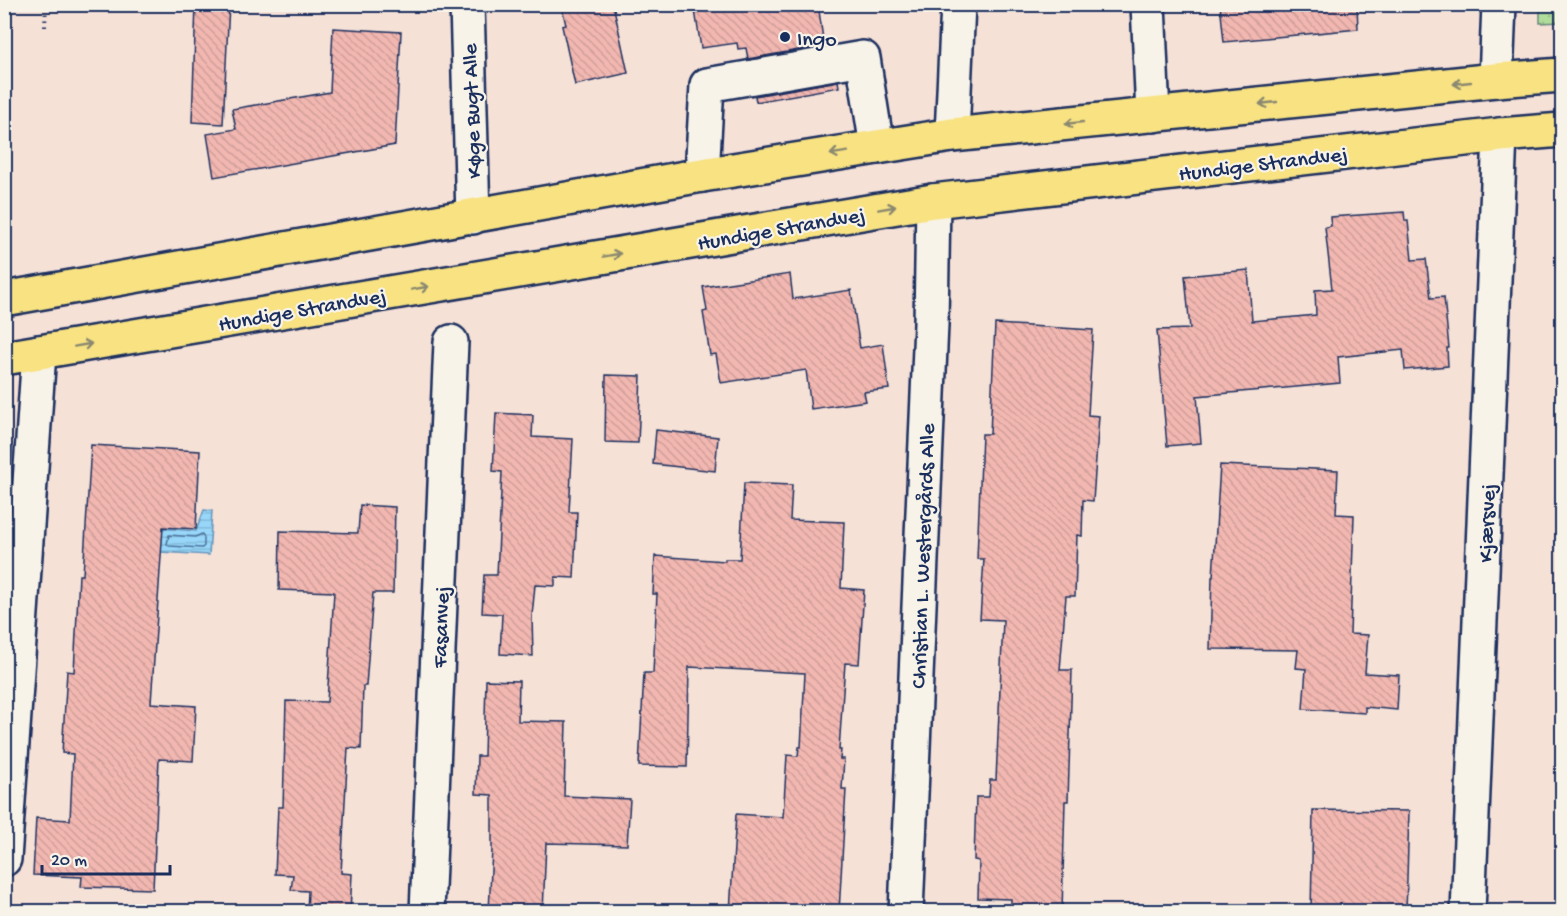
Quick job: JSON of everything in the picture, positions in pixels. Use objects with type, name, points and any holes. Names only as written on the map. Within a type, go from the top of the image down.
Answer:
[{"type":"main road","points":[[4,299],[702,175],[952,135],[1563,75]]},
{"type":"main road","name":"Hundige Strandvej","points":[[4,358],[933,201],[1500,135],[1563,130]]},
{"type":"street","name":"Køge Bugt Alle","points":[[467,4],[473,217]]},
{"type":"street","points":[[952,135],[957,4]]},
{"type":"street","points":[[1148,4],[1153,115]]},
{"type":"street","points":[[1497,80],[1499,4]]},
{"type":"street","points":[[702,175],[707,85],[863,57],[877,147]]},
{"type":"street","name":"Kjærsvej","points":[[1468,912],[1500,135]]},
{"type":"street","name":"Christian L. Westergårds Alle","points":[[906,912],[932,324],[933,201]]},
{"type":"street","name":"Fasanvej","points":[[427,912],[451,342]]},
{"type":"street","points":[[4,859],[39,352]]},
{"type":"path","points":[[45,27],[46,4]]},
{"type":"green space","points":[[1540,5],[1562,5],[1562,22],[1540,23]]},
{"type":"water","points":[[204,510],[212,511],[209,555],[160,552],[162,528],[196,531]]},
{"type":"building","points":[[196,4],[229,4],[223,124],[192,122]]},
{"type":"building","points":[[561,4],[613,4],[628,73],[575,85],[562,26],[566,25]]},
{"type":"building","points":[[694,4],[818,4],[823,39],[830,38],[832,44],[748,59],[746,48],[738,49],[737,43],[701,48]]},
{"type":"building","points":[[1220,4],[1357,4],[1358,29],[1224,42]]},
{"type":"building","points":[[333,28],[401,32],[395,145],[214,177],[207,134],[236,129],[232,109],[330,92]]},
{"type":"building","points":[[838,81],[839,87],[756,102],[755,96]]},
{"type":"building","points":[[1404,212],[1405,221],[1408,221],[1412,260],[1426,259],[1431,298],[1444,297],[1449,348],[1447,348],[1448,366],[1405,370],[1403,350],[1338,357],[1340,383],[1197,396],[1201,443],[1167,446],[1157,330],[1190,329],[1185,276],[1248,270],[1252,321],[1316,315],[1315,290],[1332,289],[1325,227],[1331,226],[1330,217]]},
{"type":"building","points":[[790,274],[793,299],[851,290],[860,348],[883,344],[889,389],[864,392],[866,401],[811,409],[806,370],[721,383],[716,354],[710,355],[703,312],[707,311],[703,287]]},
{"type":"building","points":[[995,324],[1093,330],[1088,415],[1099,416],[1093,501],[1083,500],[1082,536],[1077,535],[1075,596],[1066,596],[1060,670],[1072,670],[1062,912],[1011,912],[1011,899],[978,898],[979,861],[974,860],[976,797],[989,797],[990,780],[996,780],[1003,620],[980,619],[984,559],[977,559],[982,434],[990,434]]},
{"type":"building","points":[[606,375],[641,376],[638,443],[605,442]]},
{"type":"building","points":[[496,413],[533,415],[532,437],[573,439],[569,512],[577,512],[574,578],[555,577],[555,586],[535,585],[532,616],[533,656],[500,654],[502,614],[482,613],[484,575],[497,575],[502,472],[493,471]]},
{"type":"building","points":[[656,430],[718,437],[715,471],[653,464]]},
{"type":"building","points":[[91,445],[200,451],[196,529],[163,527],[151,703],[196,706],[193,761],[159,759],[153,889],[81,887],[82,877],[33,875],[36,818],[70,820],[73,754],[62,753],[67,671],[74,672],[79,575],[83,575]]},
{"type":"building","points":[[1220,465],[1338,470],[1336,514],[1354,515],[1350,634],[1368,635],[1365,673],[1399,675],[1397,710],[1365,707],[1365,713],[1303,709],[1306,669],[1296,668],[1298,650],[1210,649],[1212,577]]},
{"type":"building","points":[[744,483],[792,485],[790,520],[844,522],[841,588],[864,590],[859,664],[845,663],[839,750],[841,750],[840,759],[844,759],[842,789],[846,789],[839,912],[730,912],[736,814],[783,817],[787,755],[798,756],[799,747],[801,747],[805,673],[689,667],[687,767],[639,766],[644,673],[653,673],[657,594],[653,594],[655,556],[725,561],[725,559],[740,559]]},
{"type":"building","points":[[360,505],[395,507],[393,593],[373,593],[366,686],[363,686],[361,749],[348,748],[341,873],[352,874],[350,912],[307,912],[308,891],[291,890],[293,875],[275,874],[278,807],[283,807],[286,701],[327,702],[334,592],[279,590],[280,531],[358,533]]},
{"type":"building","points":[[486,680],[519,681],[518,721],[566,722],[564,796],[630,799],[627,845],[546,843],[543,912],[489,912],[492,795],[476,794],[477,756],[484,756]]},
{"type":"building","points":[[1313,810],[1409,811],[1406,912],[1311,912]]},
{"type":"place","name":"Ingo","points":[[785,37]]}]
